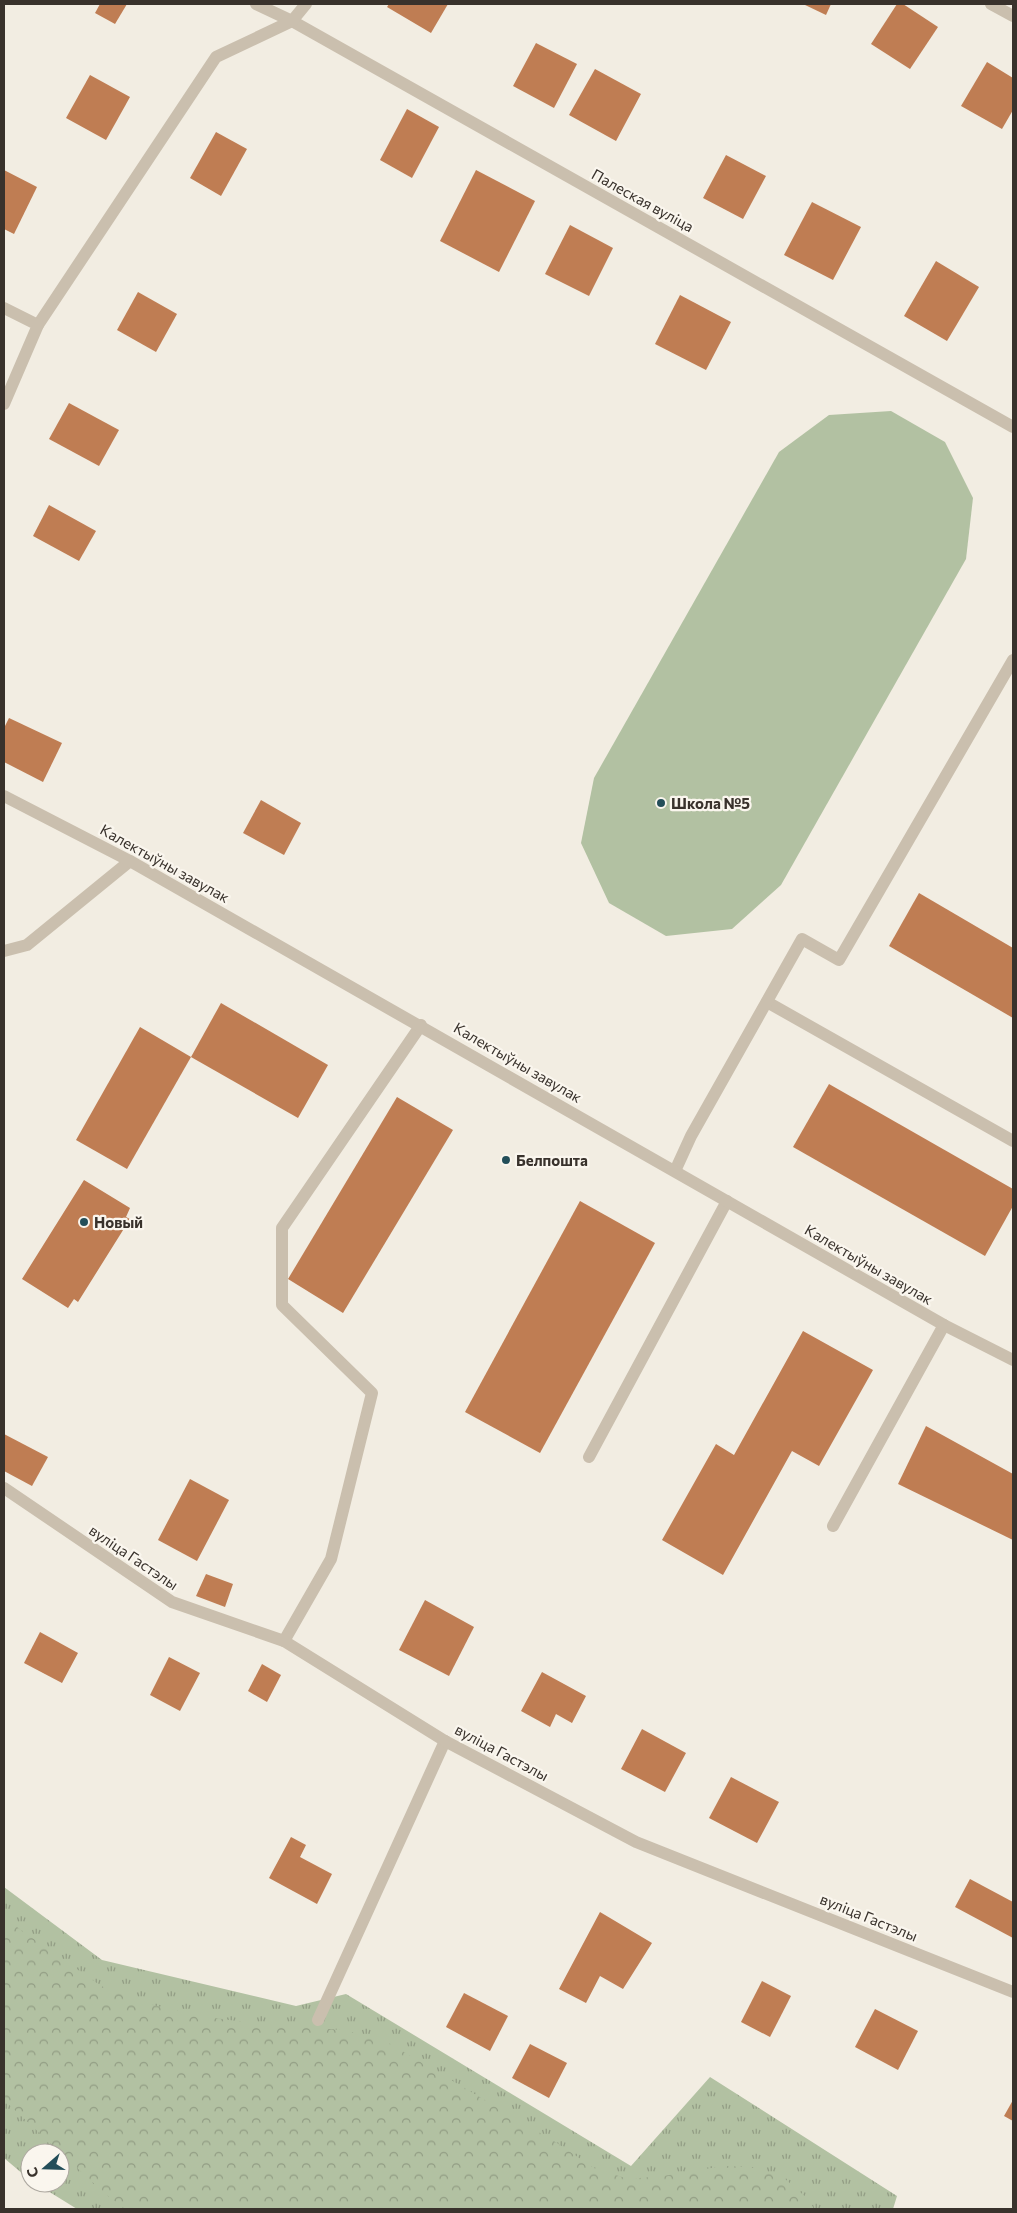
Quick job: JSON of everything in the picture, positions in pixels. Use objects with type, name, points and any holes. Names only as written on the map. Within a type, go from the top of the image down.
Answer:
[{"type":"street","name":"Палеская вуліца","points":[[256,4],[292,21],[1013,427]]},
{"type":"street","points":[[4,404],[38,325],[216,57],[292,21],[306,4]]},
{"type":"street","points":[[991,4],[1013,16]]},
{"type":"street","points":[[4,308],[38,325]]},
{"type":"street","points":[[674,1171],[691,1136],[802,939],[839,960],[1013,660]]},
{"type":"street","name":"Калектыўны завулак","points":[[4,796],[130,861],[421,1025],[944,1325],[1013,1360]]},
{"type":"street","points":[[4,951],[27,945],[130,861]]},
{"type":"street","points":[[767,1002],[1013,1142]]},
{"type":"street","points":[[284,1641],[331,1559],[372,1392],[282,1305],[282,1228],[421,1025]]},
{"type":"street","points":[[589,1457],[727,1201]]},
{"type":"street","points":[[833,1526],[944,1325]]},
{"type":"street","name":"вуліца Гастэлы","points":[[4,1488],[172,1602],[284,1641],[445,1741],[636,1842],[1013,1992]]},
{"type":"street","points":[[318,2020],[445,1741]]},
{"type":"green space","points":[[891,411],[945,442],[973,498],[966,559],[781,885],[732,929],[666,936],[609,903],[581,843],[594,778],[779,452],[829,415]]},
{"type":"green space","points":[[4,1887],[102,1960],[296,2006],[346,1994],[631,2166],[710,2077],[897,2196],[893,2209],[77,2209],[51,2193],[70,2193],[70,2143],[20,2143],[20,2172],[4,2158]]},
{"type":"green space","points":[[4,1918],[101,1986],[148,2004],[207,2017],[252,2023],[342,2030],[382,2039],[557,2143],[594,2168],[628,2179],[663,2176],[723,2166],[753,2167],[784,2178],[808,2199],[814,2209],[125,2209],[103,2192],[70,2161],[70,2143],[50,2143],[4,2100]]},
{"type":"building","points":[[100,4],[127,4],[115,24],[95,13]]},
{"type":"building","points":[[389,4],[448,4],[431,33],[387,7]]},
{"type":"building","points":[[803,4],[831,4],[826,15]]},
{"type":"building","points":[[897,4],[903,4],[938,27],[910,69],[871,44]]},
{"type":"building","points":[[536,43],[577,64],[554,108],[513,86]]},
{"type":"building","points":[[987,62],[1013,78],[1013,110],[1002,129],[961,106]]},
{"type":"building","points":[[595,69],[641,94],[616,141],[569,115]]},
{"type":"building","points":[[90,75],[130,97],[106,140],[66,118]]},
{"type":"building","points":[[407,109],[439,127],[412,178],[380,160]]},
{"type":"building","points":[[216,132],[247,149],[221,196],[190,178]]},
{"type":"building","points":[[726,155],[766,176],[743,219],[703,198]]},
{"type":"building","points":[[4,170],[37,187],[14,234],[4,229]]},
{"type":"building","points":[[476,170],[535,201],[499,272],[440,241]]},
{"type":"building","points":[[812,202],[861,227],[833,280],[784,255]]},
{"type":"building","points":[[570,225],[613,248],[589,296],[545,274]]},
{"type":"building","points":[[936,261],[979,287],[947,341],[904,316]]},
{"type":"building","points":[[138,292],[177,314],[156,352],[117,330]]},
{"type":"building","points":[[680,295],[731,322],[706,370],[655,344]]},
{"type":"building","points":[[69,403],[119,430],[99,466],[49,439]]},
{"type":"building","points":[[49,505],[96,531],[79,561],[33,536]]},
{"type":"building","points":[[9,718],[62,743],[43,782],[4,762],[4,728]]},
{"type":"building","points":[[261,800],[301,823],[284,855],[243,833]]},
{"type":"building","points":[[919,893],[1013,948],[1013,1018],[889,946]]},
{"type":"building","points":[[221,1003],[328,1065],[298,1118],[191,1057]]},
{"type":"building","points":[[140,1027],[191,1057],[127,1169],[76,1140]]},
{"type":"building","points":[[829,1084],[1013,1189],[1013,1206],[985,1256],[793,1147]]},
{"type":"building","points":[[397,1097],[453,1130],[343,1313],[288,1279]]},
{"type":"building","points":[[84,1180],[130,1208],[126,1217],[130,1219],[78,1302],[74,1299],[68,1308],[22,1279]]},
{"type":"building","points":[[580,1201],[655,1243],[540,1453],[465,1412]]},
{"type":"building","points":[[803,1331],[873,1370],[819,1466],[792,1451],[723,1575],[662,1540],[716,1444],[734,1455]]},
{"type":"building","points":[[926,1426],[1013,1474],[1013,1540],[898,1484]]},
{"type":"building","points":[[4,1434],[48,1457],[32,1486],[4,1471]]},
{"type":"building","points":[[190,1479],[229,1500],[197,1561],[158,1540]]},
{"type":"building","points":[[206,1574],[233,1584],[225,1607],[196,1596]]},
{"type":"building","points":[[425,1600],[474,1627],[449,1676],[399,1650]]},
{"type":"building","points":[[40,1632],[78,1653],[62,1683],[24,1663]]},
{"type":"building","points":[[169,1657],[200,1673],[180,1711],[150,1695]]},
{"type":"building","points":[[262,1664],[281,1675],[267,1702],[248,1691]]},
{"type":"building","points":[[542,1672],[586,1696],[572,1723],[556,1714],[550,1727],[521,1711]]},
{"type":"building","points":[[642,1729],[686,1753],[665,1792],[621,1769]]},
{"type":"building","points":[[731,1777],[779,1802],[757,1843],[709,1818]]},
{"type":"building","points":[[291,1837],[306,1845],[300,1857],[332,1874],[317,1904],[269,1878]]},
{"type":"building","points":[[970,1879],[1013,1902],[1013,1938],[955,1907]]},
{"type":"building","points":[[600,1912],[652,1943],[623,1989],[600,1976],[586,2003],[559,1989]]},
{"type":"building","points":[[762,1981],[791,1996],[770,2037],[741,2022]]},
{"type":"building","points":[[464,1993],[508,2016],[490,2051],[446,2027]]},
{"type":"building","points":[[875,2009],[918,2031],[898,2070],[855,2047]]},
{"type":"building","points":[[530,2044],[567,2063],[549,2098],[512,2078]]},
{"type":"building","points":[[1013,2100],[1013,2121],[1004,2116]]},
{"type":"place","name":"Школа №5","points":[[661,803]]},
{"type":"place","name":"Белпошта","points":[[506,1160]]},
{"type":"place","name":"Новый","points":[[84,1222]]}]
